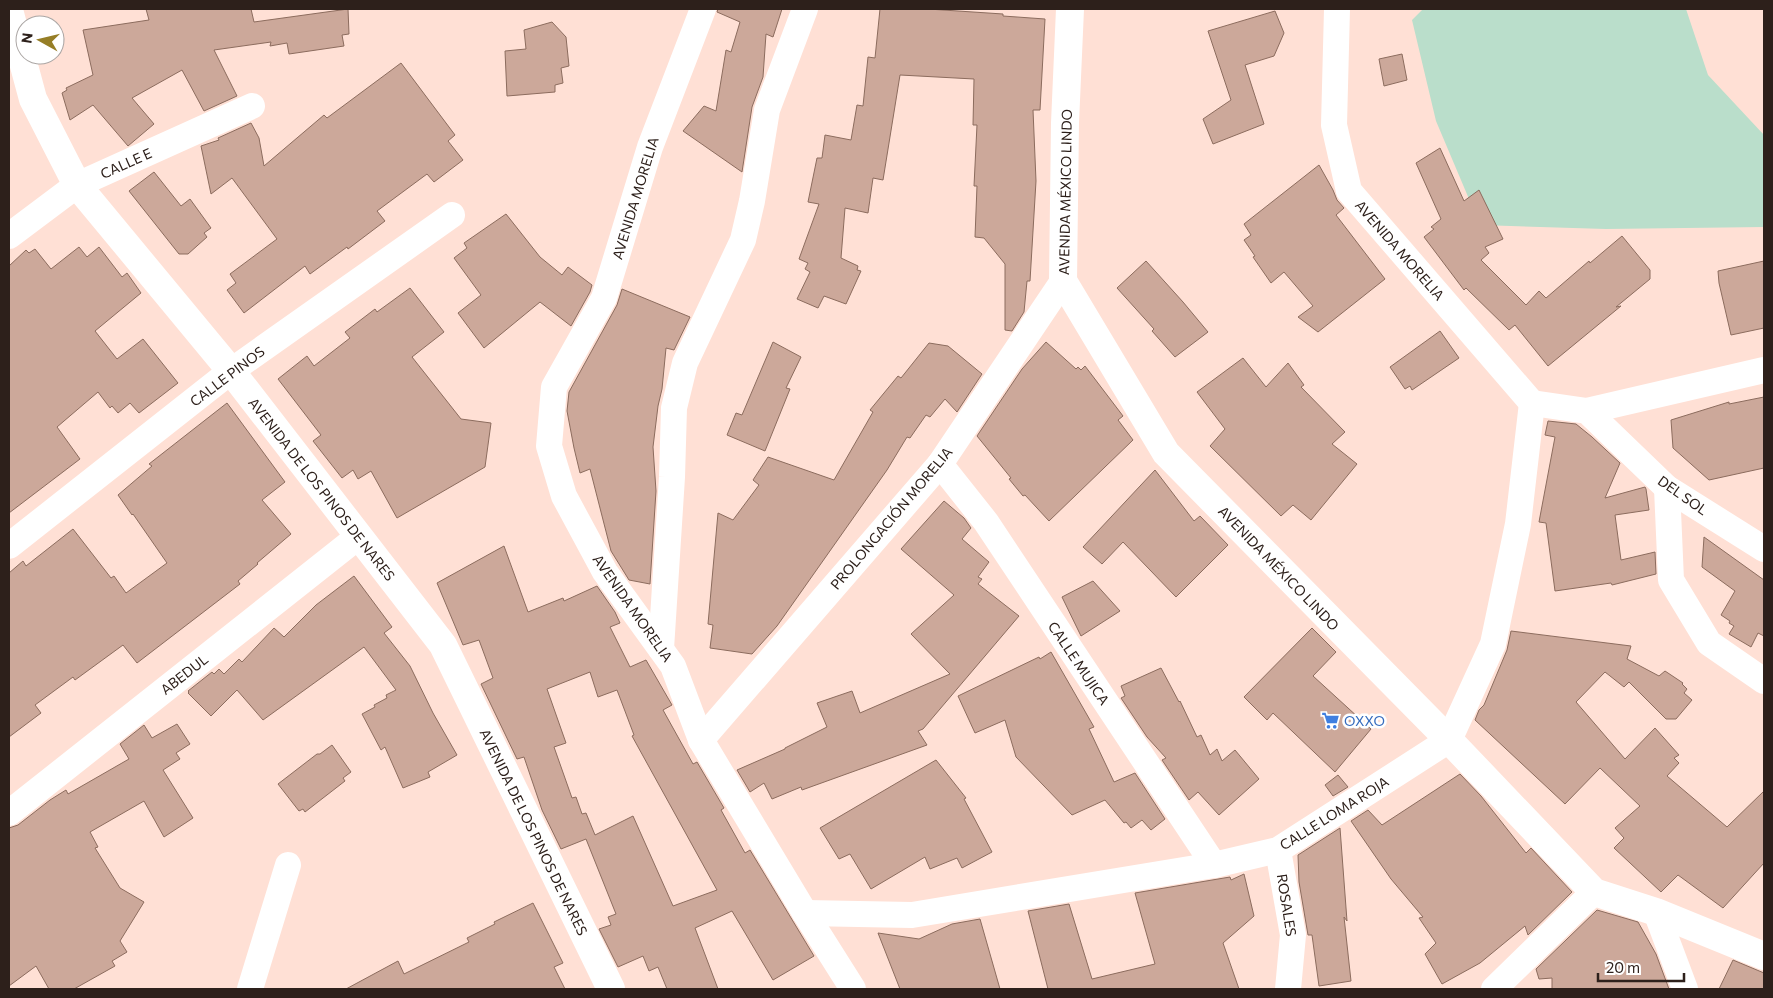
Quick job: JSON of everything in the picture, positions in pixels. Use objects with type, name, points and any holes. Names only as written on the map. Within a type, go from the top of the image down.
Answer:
[{"type":"street","name":"AVENIDA MORELIA","points":[[703,9],[650,147],[604,298],[554,387],[549,446],[564,496],[605,572],[673,666],[701,740],[853,989]]},
{"type":"street","points":[[661,649],[672,487],[674,408],[685,364],[742,240],[752,201],[767,110],[805,9]]},
{"type":"street","name":"AVENIDA MÉXICO LINDO","points":[[1070,9],[1065,123],[1063,281],[1166,452],[1449,740],[1594,892],[1656,912],[1764,956]]},
{"type":"street","name":"AVENIDA MORELIA","points":[[1337,9],[1334,125],[1349,191],[1532,403]]},
{"type":"street","name":"AVENIDA DE LOS PINOS DE NARES","points":[[9,10],[34,99],[77,185],[231,371],[442,645],[612,989]]},
{"type":"street","name":"CALLE E","points":[[9,236],[77,185],[252,106]]},
{"type":"street","name":"CALLE PINOS","points":[[9,546],[231,371],[452,214]]},
{"type":"street","name":"PROLONGACIÓN MORELIA","points":[[701,740],[940,464],[1063,281]]},
{"type":"street","points":[[1449,740],[1493,644],[1518,524],[1532,403],[1587,412],[1764,370]]},
{"type":"street","name":"DEL SOL","points":[[1587,412],[1667,488],[1764,549]]},
{"type":"street","name":"CALLE MUJICA","points":[[940,464],[986,522],[1214,865]]},
{"type":"street","points":[[1667,488],[1671,580],[1709,643],[1764,681]]},
{"type":"street","name":"ABEDUL","points":[[9,812],[358,536]]},
{"type":"street","name":"CALLE LOMA ROJA","points":[[805,913],[912,916],[1214,865],[1278,850],[1449,740]]},
{"type":"street","name":"ROSALES","points":[[1278,850],[1293,935],[1288,989]]},
{"type":"street","points":[[250,989],[288,865]]},
{"type":"street","points":[[1494,989],[1594,892]]},
{"type":"street","points":[[1656,912],[1685,989]]},
{"type":"green space","points":[[1423,9],[1686,9],[1708,75],[1764,135],[1764,227],[1606,229],[1480,225],[1436,121],[1412,20]]},
{"type":"building","points":[[146,9],[251,9],[254,22],[348,9],[349,34],[342,35],[344,46],[289,54],[287,43],[270,46],[271,42],[214,50],[237,96],[204,111],[182,70],[132,98],[154,124],[128,146],[93,105],[70,120],[62,93],[67,90],[66,88],[93,75],[83,30],[149,20]]},
{"type":"building","points":[[718,9],[782,9],[773,37],[766,34],[763,77],[752,107],[742,172],[683,131],[704,106],[716,111],[726,50],[731,52],[740,22],[717,12]]},
{"type":"building","points":[[880,9],[928,9],[1045,19],[1040,110],[1033,110],[1036,181],[1030,281],[1027,281],[1024,312],[1012,331],[1005,330],[1005,264],[984,238],[975,237],[977,186],[974,186],[977,125],[973,125],[974,79],[900,75],[883,180],[873,178],[868,213],[845,208],[841,258],[858,266],[857,270],[861,271],[846,304],[824,296],[818,308],[797,299],[810,272],[805,269],[808,263],[799,259],[819,204],[808,202],[817,158],[822,158],[825,135],[851,140],[857,105],[863,106],[868,57],[875,58]]},
{"type":"building","points":[[1275,11],[1284,33],[1274,56],[1245,65],[1264,124],[1213,144],[1203,119],[1231,100],[1208,31]]},
{"type":"building","points":[[552,22],[566,37],[569,66],[561,68],[563,83],[555,85],[555,92],[507,96],[505,51],[526,49],[524,30]]},
{"type":"building","points":[[1402,54],[1407,80],[1384,86],[1379,59]]},
{"type":"building","points":[[401,63],[455,135],[448,141],[463,160],[434,182],[427,174],[377,211],[385,221],[348,249],[347,247],[310,274],[305,266],[244,313],[227,290],[236,283],[230,274],[277,239],[232,178],[211,194],[201,146],[219,140],[218,138],[251,123],[259,138],[264,166],[324,115],[327,118]]},
{"type":"building","points":[[1440,148],[1464,201],[1479,190],[1503,239],[1485,247],[1489,253],[1481,260],[1526,305],[1539,291],[1546,298],[1622,236],[1650,270],[1650,279],[1616,307],[1621,306],[1548,366],[1515,325],[1509,330],[1466,288],[1464,290],[1424,237],[1434,229],[1431,227],[1441,219],[1416,163]]},
{"type":"building","points":[[1319,165],[1337,200],[1344,208],[1336,215],[1385,279],[1318,332],[1298,317],[1313,306],[1284,272],[1271,283],[1253,257],[1255,256],[1244,240],[1251,235],[1244,224]]},
{"type":"building","points":[[154,172],[181,206],[190,199],[211,228],[204,233],[207,237],[188,254],[179,254],[129,191]]},
{"type":"building","points":[[506,214],[540,257],[562,275],[568,267],[592,285],[571,326],[540,302],[484,348],[458,313],[481,295],[454,258],[467,248],[464,243]]},
{"type":"building","points":[[79,247],[87,257],[99,247],[122,277],[127,273],[141,293],[95,331],[117,359],[143,339],[178,383],[139,413],[130,403],[118,413],[112,406],[110,408],[98,392],[57,427],[80,459],[9,513],[9,266],[26,250],[29,253],[35,249],[51,269]]},
{"type":"building","points":[[1146,261],[1208,332],[1175,357],[1152,331],[1154,329],[1117,288]]},
{"type":"building","points":[[1764,261],[1764,328],[1731,335],[1718,271]]},
{"type":"building","points":[[410,288],[444,332],[412,357],[461,419],[491,423],[485,467],[397,518],[371,471],[358,479],[353,470],[342,478],[313,441],[321,435],[278,379],[307,356],[314,366],[350,338],[345,332],[375,309],[377,312]]},
{"type":"building","points":[[622,289],[690,317],[674,350],[666,348],[653,447],[656,491],[650,584],[629,580],[611,551],[590,469],[580,473],[567,411],[569,392],[617,305]]},
{"type":"building","points":[[1440,331],[1459,358],[1412,390],[1410,386],[1405,389],[1390,367]]},
{"type":"building","points":[[773,342],[801,357],[786,388],[790,389],[765,451],[727,435],[736,413],[742,415]]},
{"type":"building","points":[[1046,342],[1076,369],[1078,367],[1081,370],[1085,366],[1123,416],[1118,420],[1133,440],[1049,521],[1025,495],[1023,496],[977,436],[1022,369]]},
{"type":"building","points":[[929,343],[948,346],[982,374],[957,412],[945,399],[930,417],[926,415],[910,438],[907,437],[887,470],[777,626],[752,654],[710,648],[713,625],[708,624],[718,513],[733,520],[759,485],[753,480],[768,457],[834,480],[873,412],[870,410],[898,376],[901,378]]},
{"type":"building","points":[[1243,358],[1266,387],[1288,363],[1304,385],[1301,387],[1345,432],[1332,444],[1357,464],[1311,520],[1293,505],[1281,516],[1210,446],[1225,429],[1197,392]]},
{"type":"building","points":[[1764,397],[1764,468],[1709,480],[1673,448],[1671,420],[1729,402],[1729,404]]},
{"type":"building","points":[[227,403],[285,482],[262,500],[291,534],[238,581],[240,584],[137,663],[123,645],[75,680],[73,677],[35,705],[41,713],[9,737],[9,573],[23,561],[26,566],[73,529],[111,578],[114,576],[126,593],[167,563],[118,495],[152,466],[149,464]]},
{"type":"building","points":[[1548,421],[1576,424],[1620,463],[1605,498],[1645,487],[1649,510],[1615,515],[1621,560],[1655,552],[1656,574],[1612,585],[1611,583],[1555,591],[1546,523],[1539,522],[1555,437],[1545,435]]},
{"type":"building","points":[[1155,470],[1194,521],[1200,516],[1228,545],[1176,597],[1123,542],[1102,564],[1083,547]]},
{"type":"building","points":[[944,501],[964,518],[971,528],[962,539],[989,562],[978,577],[982,579],[978,584],[1019,616],[923,729],[918,731],[927,745],[802,790],[801,787],[772,799],[764,783],[750,792],[737,770],[785,749],[827,727],[817,703],[852,691],[860,713],[950,674],[911,634],[954,595],[901,549]]},
{"type":"building","points":[[1704,537],[1764,580],[1764,636],[1758,633],[1751,647],[1729,634],[1734,626],[1721,615],[1735,591],[1702,567]]},
{"type":"building","points":[[504,546],[528,612],[563,598],[564,601],[597,586],[615,612],[620,623],[610,627],[630,667],[646,660],[672,705],[663,710],[693,764],[697,762],[724,808],[721,810],[745,853],[750,850],[814,956],[773,980],[732,911],[695,928],[718,989],[667,989],[658,967],[649,971],[643,956],[618,967],[599,929],[611,925],[608,917],[616,914],[586,839],[561,849],[542,810],[524,757],[517,759],[481,684],[493,678],[479,640],[463,645],[437,583]],"holes":[[[590,672],[598,697],[617,690],[634,735],[632,736],[717,890],[673,906],[633,816],[595,835],[586,813],[582,814],[576,797],[572,798],[554,747],[566,743],[547,689]]]},
{"type":"building","points":[[354,576],[392,627],[384,633],[410,666],[433,713],[457,755],[428,772],[430,777],[403,788],[385,747],[381,750],[362,714],[375,707],[374,705],[387,698],[386,695],[396,690],[364,647],[263,720],[237,690],[211,716],[188,693],[188,691],[212,672],[214,674],[219,669],[224,674],[239,659],[242,662],[274,628],[284,637],[316,605]]},
{"type":"building","points":[[1093,581],[1120,611],[1081,636],[1062,597]]},
{"type":"building","points":[[1312,628],[1336,652],[1313,676],[1371,729],[1335,772],[1273,713],[1267,720],[1244,697]]},
{"type":"building","points":[[1511,631],[1631,646],[1627,659],[1659,676],[1665,671],[1683,683],[1687,689],[1684,693],[1692,700],[1676,719],[1666,719],[1629,682],[1624,687],[1605,672],[1576,702],[1625,759],[1655,728],[1679,755],[1674,758],[1679,763],[1667,776],[1727,827],[1764,791],[1764,863],[1723,908],[1678,875],[1661,892],[1614,848],[1624,838],[1615,828],[1640,806],[1600,768],[1565,804],[1475,720],[1479,710],[1484,705],[1507,650]]},
{"type":"building","points":[[1051,652],[1094,727],[1089,729],[1114,782],[1135,773],[1165,819],[1151,830],[1142,820],[1131,828],[1126,822],[1124,823],[1105,800],[1072,815],[1016,757],[1005,720],[975,733],[958,696],[1039,657],[1040,659]]},
{"type":"building","points":[[1161,668],[1180,701],[1197,737],[1201,735],[1210,755],[1217,749],[1222,761],[1235,750],[1259,779],[1219,815],[1198,792],[1189,800],[1162,760],[1166,758],[1147,737],[1121,698],[1125,696],[1121,686]]},
{"type":"building","points":[[177,724],[190,744],[176,753],[180,759],[163,770],[193,818],[164,837],[144,801],[90,832],[98,847],[95,848],[120,888],[144,902],[120,941],[127,952],[112,961],[115,966],[74,989],[49,989],[36,966],[9,986],[9,828],[18,825],[66,790],[68,794],[129,759],[120,744],[144,725],[152,738]]},
{"type":"building","points":[[332,745],[351,772],[343,778],[345,781],[305,812],[303,809],[299,811],[278,784]]},
{"type":"building","points":[[936,760],[966,798],[964,799],[992,852],[962,868],[957,858],[930,869],[925,857],[871,889],[850,854],[839,859],[820,828]]},
{"type":"building","points":[[1460,774],[1481,796],[1526,853],[1531,848],[1572,892],[1528,935],[1525,926],[1480,963],[1442,984],[1425,954],[1436,943],[1419,918],[1423,917],[1391,879],[1351,821],[1368,810],[1382,825]]},
{"type":"building","points":[[1338,775],[1348,787],[1333,796],[1325,785]]},
{"type":"building","points":[[1340,828],[1347,921],[1344,917],[1351,981],[1319,986],[1312,935],[1308,935],[1299,882],[1298,855]]},
{"type":"building","points":[[1244,874],[1254,916],[1223,943],[1239,989],[1048,989],[1028,911],[1069,904],[1092,979],[1155,964],[1135,893],[1230,877],[1231,880]]},
{"type":"building","points":[[533,903],[563,963],[554,967],[565,989],[346,989],[398,961],[404,974],[469,942],[467,938]]},
{"type":"building","points":[[1597,910],[1638,922],[1656,954],[1669,989],[1552,989],[1552,978],[1539,979],[1536,969]]},
{"type":"building","points":[[980,919],[1000,989],[900,989],[878,933],[919,939],[952,924]]},
{"type":"building","points":[[1733,960],[1764,973],[1764,989],[1719,989]]},
{"type":"place","name":"OXXO","points":[[1330,720]]}]
